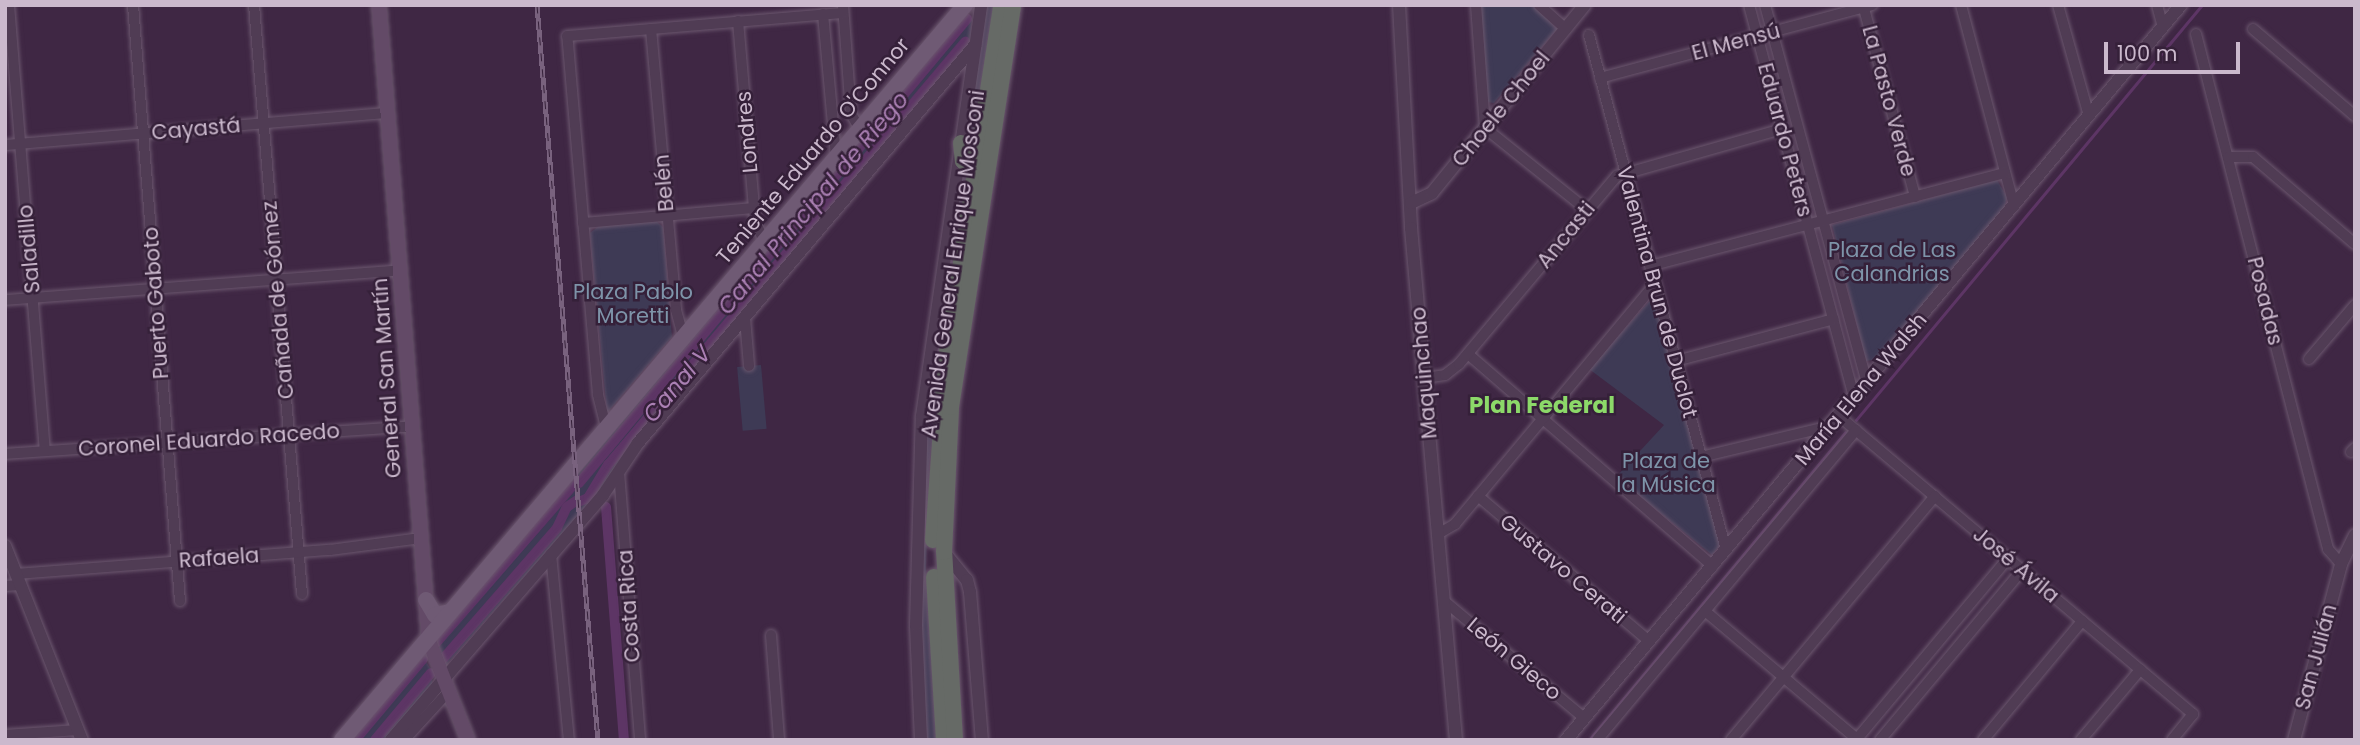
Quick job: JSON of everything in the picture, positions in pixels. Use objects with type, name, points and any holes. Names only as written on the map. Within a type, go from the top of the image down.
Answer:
[{"type":"highway","name":"Avenida General Enrique Mosconi","points":[[944,740],[934,583],[935,463],[946,358],[1001,5]]},
{"type":"highway","name":"Avenida General Enrique Mosconi","points":[[955,740],[944,552],[954,379],[1013,5]]},
{"type":"highway","points":[[961,143],[963,161],[975,174]]},
{"type":"main road","name":"General San Martín","points":[[379,5],[429,637],[468,740]]},
{"type":"main road","name":"Teniente Eduardo O'Connor","points":[[342,740],[966,5]]},
{"type":"main road","points":[[426,600],[435,615],[450,612]]},
{"type":"street","name":"Saladillo","points":[[9,5],[45,451]]},
{"type":"street","name":"Puerto Gaboto","points":[[133,5],[180,601]]},
{"type":"street","name":"Cañada de Gómez","points":[[254,5],[302,594]]},
{"type":"street","points":[[921,740],[916,625],[920,442],[980,11],[966,5]]},
{"type":"street","name":"Maquinchao","points":[[1399,5],[1424,378],[1455,740]]},
{"type":"street","points":[[1476,5],[1485,128],[1587,210]]},
{"type":"street","points":[[1539,5],[1566,29]]},
{"type":"street","name":"Choele Choel","points":[[1411,203],[1429,197],[1585,5]]},
{"type":"street","name":"Eduardo Peters","points":[[1749,5],[1854,397]]},
{"type":"street","name":"Eduardo Peters","points":[[1765,5],[1867,382]]},
{"type":"street","points":[[1961,5],[2014,205]]},
{"type":"street","points":[[2058,5],[2089,116]]},
{"type":"street","points":[[2157,5],[2163,27]]},
{"type":"street","name":"María Elena Walsh","points":[[1566,740],[2181,5]]},
{"type":"street","name":"El Mensú","points":[[1601,78],[1866,6]]},
{"type":"street","name":"La Pasto Verde","points":[[1866,6],[1915,197]]},
{"type":"street","points":[[606,427],[599,402],[567,36],[824,14],[845,7],[851,114],[860,129]]},
{"type":"street","points":[[824,14],[836,157]]},
{"type":"street","name":"Londres","points":[[737,21],[754,208],[764,242]]},
{"type":"street","name":"Belén","points":[[651,29],[676,310],[683,336]]},
{"type":"street","points":[[2253,29],[2355,116]]},
{"type":"street","name":"Posadas","points":[[2196,34],[2328,549],[2341,564]]},
{"type":"street","name":"Valentina Brun de Duclot","points":[[1589,35],[1726,550]]},
{"type":"street","points":[[404,740],[551,554],[744,318],[975,45]]},
{"type":"street","points":[[948,78],[961,77],[969,87]]},
{"type":"street","name":"Cayastá","points":[[5,145],[387,113]]},
{"type":"street","name":"Ancasti","points":[[1424,378],[1450,373],[1468,355],[1612,180],[1626,172],[1782,129]]},
{"type":"street","points":[[2228,157],[2253,157],[2355,244]]},
{"type":"street","points":[[1650,266],[2005,173]]},
{"type":"street","points":[[583,223],[754,208]]},
{"type":"street","points":[[5,300],[400,270]]},
{"type":"street","points":[[1438,534],[1453,526],[1655,284]]},
{"type":"street","points":[[2309,359],[2355,305]]},
{"type":"street","points":[[744,318],[749,366]]},
{"type":"street","points":[[1676,361],[1834,319]]},
{"type":"street","points":[[1468,355],[1713,566]]},
{"type":"street","points":[[1701,457],[1835,421]]},
{"type":"street","name":"José Ávila","points":[[1835,421],[1856,430],[2193,714],[2172,740]]},
{"type":"street","name":"Coronel Eduardo Racedo","points":[[5,454],[412,426]]},
{"type":"street","name":"María Elena Walsh","points":[[1597,740],[1856,430]]},
{"type":"street","name":"Costa Rica","points":[[619,472],[640,740]]},
{"type":"street","name":"Gustavo Cerati","points":[[1478,496],[1649,641]]},
{"type":"street","points":[[1731,740],[1934,496]]},
{"type":"street","name":"San Julián","points":[[2294,740],[2341,564],[2355,535]]},
{"type":"street","name":"Rafaela","points":[[5,586],[18,579],[421,538]]},
{"type":"street","points":[[5,546],[80,735],[5,735]]},
{"type":"street","points":[[944,552],[967,580],[970,592],[982,740]]},
{"type":"street","points":[[551,554],[569,740]]},
{"type":"street","points":[[1704,611],[1857,739],[2008,558]]},
{"type":"street","points":[[1880,740],[2022,570]]},
{"type":"street","name":"León Gieco","points":[[1443,600],[1584,718]]},
{"type":"street","points":[[1983,740],[2082,621]]},
{"type":"street","points":[[771,635],[779,740]]},
{"type":"street","points":[[2081,740],[2140,670]]},
{"type":"street","points":[[391,740],[447,685]]},
{"type":"green space","points":[[985,5],[997,5],[992,13],[970,158],[964,150]]},
{"type":"green space","points":[[1478,5],[1534,5],[1557,29],[1494,103],[1487,102]]},
{"type":"green space","points":[[966,13],[972,19],[970,42],[604,486],[446,665],[435,641]]},
{"type":"green space","points":[[961,170],[967,175],[929,465],[926,568],[937,740],[925,740],[920,658],[924,440]]},
{"type":"green space","name":"Plaza de Las Calandrias","points":[[1997,180],[2007,197],[2004,209],[1878,359],[1866,361],[1832,225]]},
{"type":"green space","name":"Plaza Pablo Moretti","points":[[656,221],[663,227],[672,337],[607,413],[590,233],[599,226]]},
{"type":"green space","name":"Plaza de la Música","points":[[1654,296],[1720,545],[1712,555],[1616,477],[1664,425],[1589,369]]},
{"type":"green space","points":[[761,365],[767,429],[743,431],[737,367]]},
{"type":"green space","points":[[422,655],[433,673],[432,684],[384,740],[347,740]]},
{"type":"waterway","points":[[1856,420],[2202,5]]},
{"type":"waterway","name":"Canal Principal de Riego","points":[[579,483],[967,19]]},
{"type":"waterway","name":"Canal V","points":[[581,501],[588,498],[608,465],[965,42]]},
{"type":"waterway","points":[[1589,740],[1845,433]]},
{"type":"waterway","name":"Canal Principal de Riego","points":[[436,643],[575,483]]},
{"type":"waterway","name":"Canal V","points":[[442,660],[557,528],[567,507],[576,501]]},
{"type":"waterway","points":[[606,507],[624,740]]},
{"type":"waterway","name":"Canal Principal de Riego","points":[[355,740],[423,659]]},
{"type":"waterway","name":"Canal V","points":[[375,740],[431,673]]},
{"type":"railway","points":[[537,5],[598,740]]},
{"type":"district","name":"Plan Federal","points":[[1542,405]]}]
